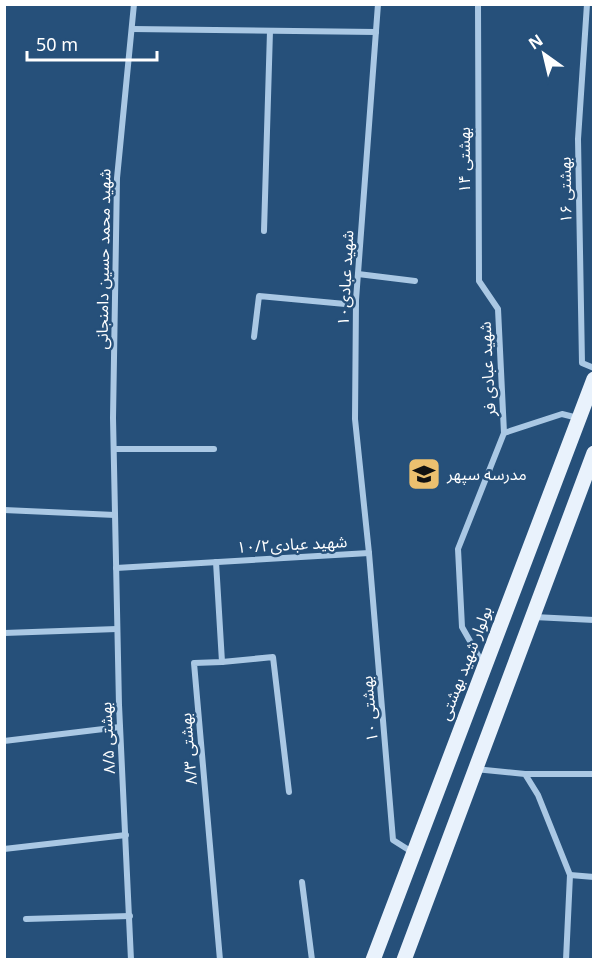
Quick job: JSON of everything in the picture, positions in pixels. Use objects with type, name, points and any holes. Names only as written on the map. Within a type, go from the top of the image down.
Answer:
[{"type":"main road","name":"بولوار شهید بهشتی","points":[[373,960],[483,665],[594,379]]},
{"type":"main road","points":[[404,960],[594,453]]},
{"type":"street","name":"شهید محمد حسین دامنجانی","points":[[115,515],[117,178],[134,4]]},
{"type":"street","name":"شهید عبادی۱۰","points":[[369,553],[355,419],[356,305],[378,4]]},
{"type":"street","name":"بهشتی ۱۴","points":[[478,4],[478,280],[498,309]]},
{"type":"street","name":"بهشتی ۱۶","points":[[586,4],[578,139],[582,363],[594,368]]},
{"type":"street","points":[[132,29],[376,32]]},
{"type":"street","points":[[264,231],[270,31]]},
{"type":"street","points":[[358,274],[415,281]]},
{"type":"street","points":[[254,338],[259,296],[356,305]]},
{"type":"street","name":"شهید عبادی فر","points":[[483,665],[462,627],[458,549],[504,432],[498,309]]},
{"type":"street","points":[[504,432],[562,414],[579,418]]},
{"type":"street","points":[[114,449],[214,449]]},
{"type":"street","points":[[4,510],[115,515]]},
{"type":"street","name":"بهشتی ۸/۵","points":[[115,515],[120,728],[131,960]]},
{"type":"street","name":"شهید عبادی۱۰/۲","points":[[116,568],[369,553]]},
{"type":"street","name":"بهشتی ۱۰","points":[[369,553],[393,840],[413,853]]},
{"type":"street","points":[[216,562],[222,662],[273,657],[289,792]]},
{"type":"street","points":[[532,617],[594,620]]},
{"type":"street","points":[[4,633],[117,628]]},
{"type":"street","name":"بهشتی ۸/۳","points":[[220,960],[194,663],[222,662]]},
{"type":"street","points":[[4,741],[120,728]]},
{"type":"street","points":[[474,769],[525,774],[594,774]]},
{"type":"street","points":[[525,774],[538,795],[570,875],[566,960]]},
{"type":"street","points":[[4,849],[126,835]]},
{"type":"street","points":[[570,875],[594,877]]},
{"type":"street","points":[[302,882],[312,960]]},
{"type":"street","points":[[26,920],[130,916]]},
{"type":"place","name":"مدرسه سپهر","points":[[424,474]]}]
